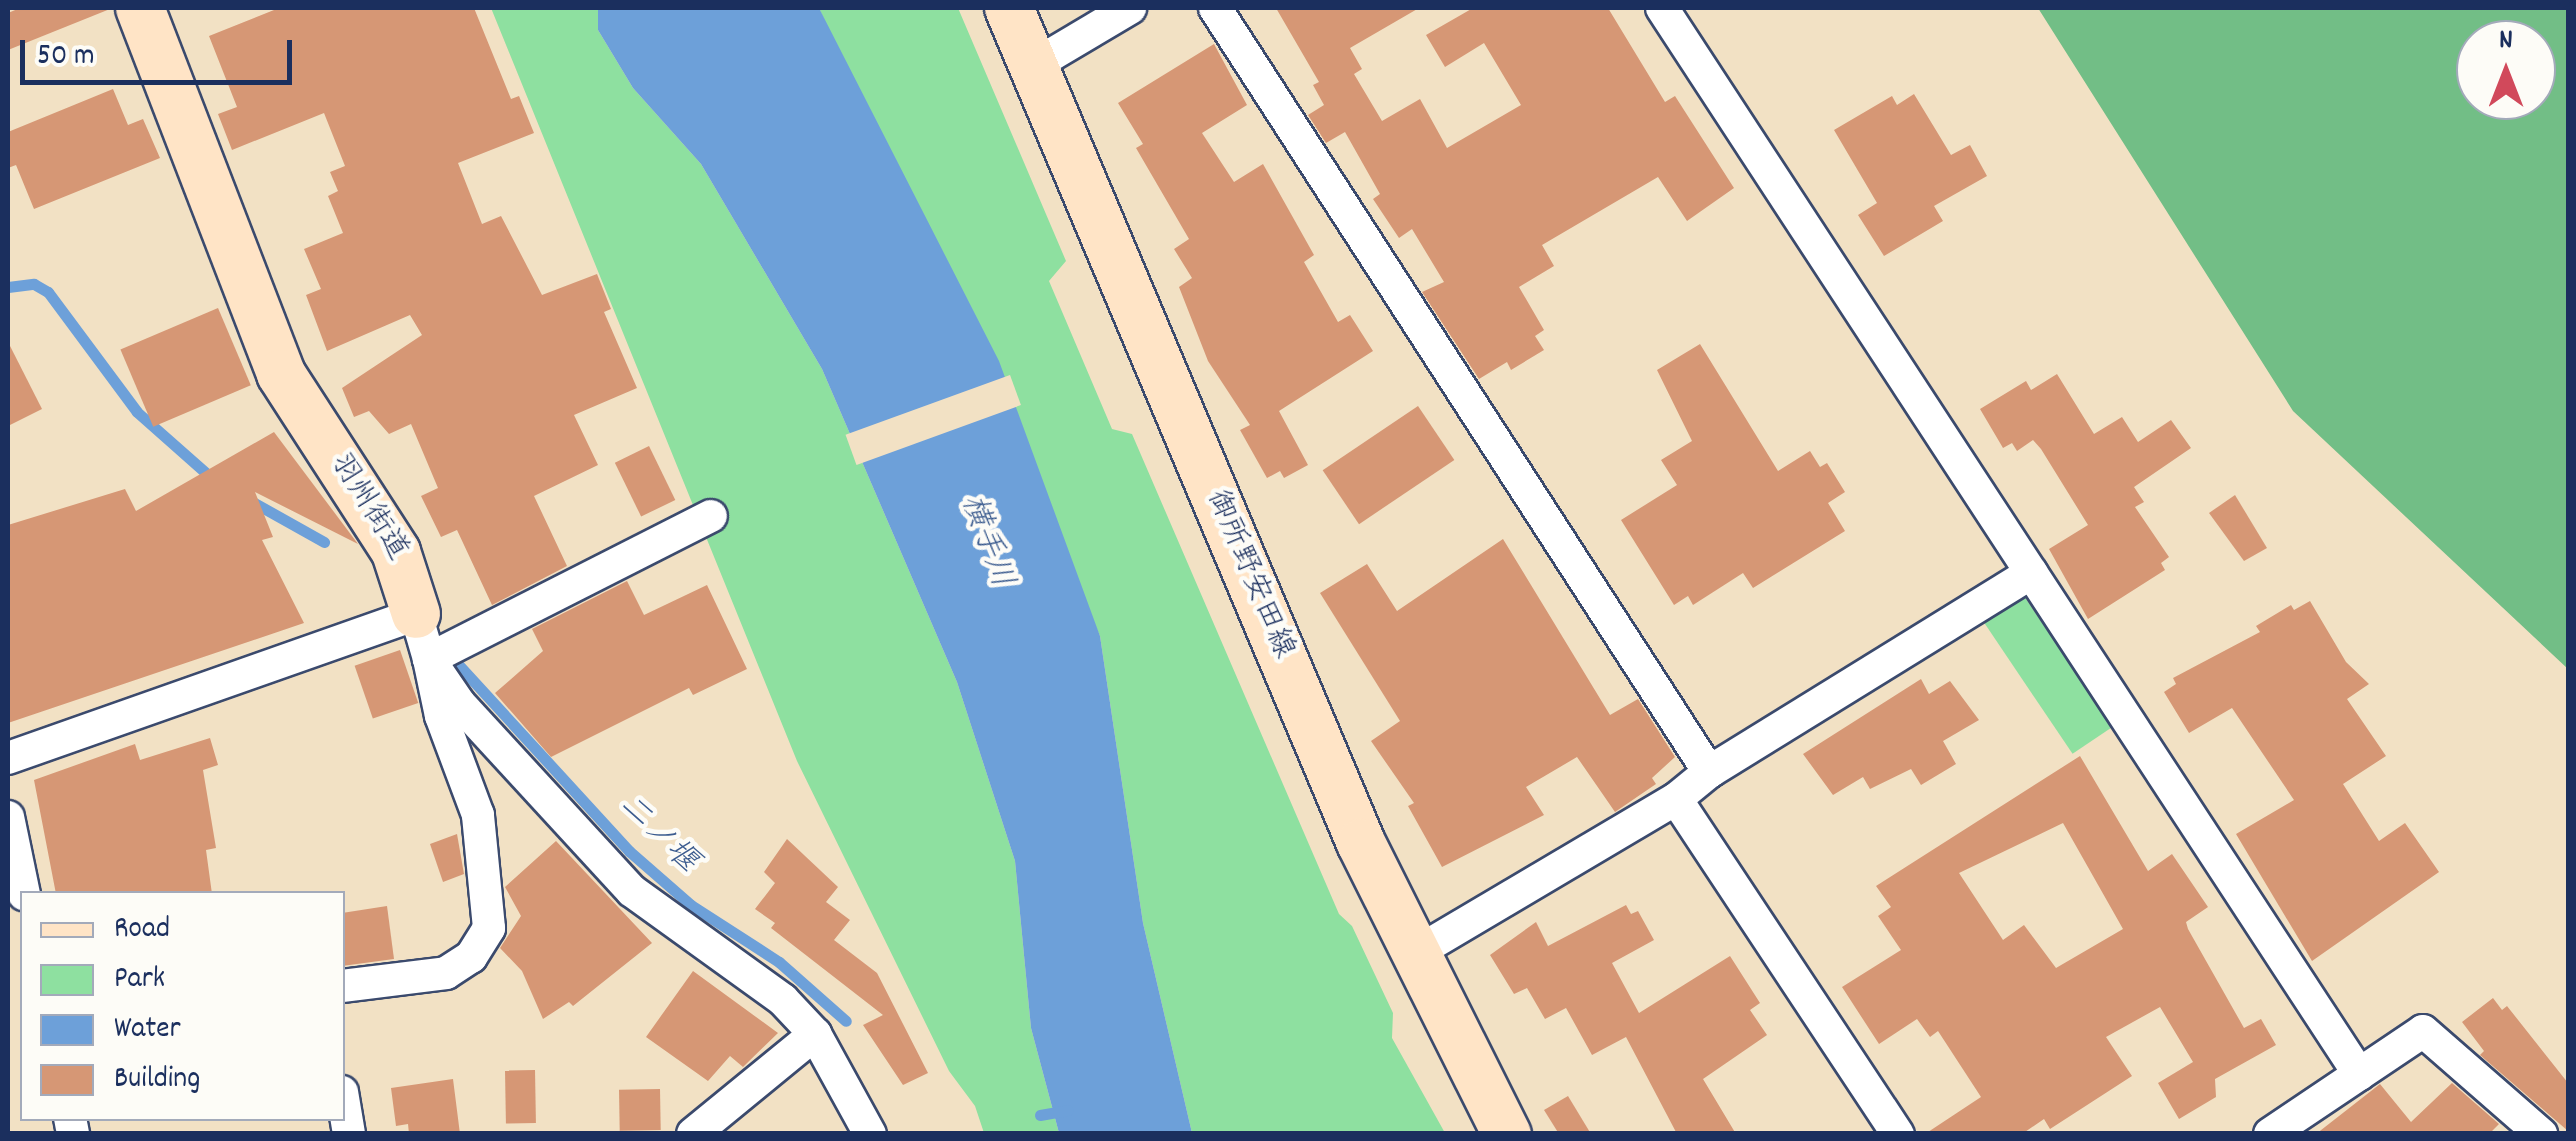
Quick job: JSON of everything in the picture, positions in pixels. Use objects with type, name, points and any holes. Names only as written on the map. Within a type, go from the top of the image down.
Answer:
[{"type":"main road","name":"羽州街道","points":[[140,8],[281,374],[396,552],[423,637]]},
{"type":"main road","name":"御所野安田線","points":[[1009,8],[1412,955],[1507,1134]]},
{"type":"street","points":[[1034,65],[1130,8]]},
{"type":"street","points":[[1214,8],[1710,772]]},
{"type":"street","points":[[1662,8],[2359,1074]]},
{"type":"street","points":[[8,758],[423,637],[712,516]]},
{"type":"street","points":[[1412,955],[1676,799],[1710,772],[2032,573]]},
{"type":"street","points":[[345,986],[446,972],[470,958],[489,928],[478,816],[441,716],[423,637]]},
{"type":"street","points":[[423,637],[459,703],[632,891],[783,1000],[815,1034],[870,1134]]},
{"type":"street","points":[[1676,799],[1898,1134]]},
{"type":"street","points":[[8,818],[23,891]]},
{"type":"street","points":[[2276,1132],[2423,1031],[2541,1134]]},
{"type":"street","points":[[693,1134],[815,1034]]},
{"type":"green space","points":[[491,8],[598,8],[598,30],[633,88],[701,164],[822,369],[957,682],[1015,861],[1031,1028],[1059,1133],[984,1133],[975,1106],[949,1071],[797,761]]},
{"type":"green space","points":[[819,8],[958,8],[1066,261],[1049,281],[1112,429],[1132,434],[1339,914],[1352,926],[1393,1013],[1392,1038],[1445,1133],[1192,1133],[1143,923],[1100,636]]},
{"type":"green space","points":[[2038,8],[2568,8],[2568,669],[2293,411]]},
{"type":"green space","points":[[2024,596],[2112,727],[2073,754],[1984,623]]},
{"type":"water","name":"横手川","points":[[598,8],[819,8],[999,361],[1100,636],[1143,923],[1192,1133],[1059,1133],[1031,1028],[1015,861],[957,682],[822,369],[701,164],[633,88],[598,30]]},
{"type":"pier","points":[[1010,375],[1021,405],[856,465],[846,435]]},
{"type":"building","points":[[20,8],[110,9],[8,50],[8,13]]},
{"type":"building","points":[[279,8],[474,8],[511,99],[519,96],[534,133],[458,163],[482,224],[501,216],[542,295],[597,274],[611,309],[604,312],[637,388],[574,415],[598,465],[534,496],[567,566],[492,605],[457,530],[441,537],[421,496],[438,488],[411,424],[389,434],[369,411],[354,417],[342,388],[422,335],[410,315],[327,351],[306,295],[321,289],[304,249],[343,233],[328,196],[338,191],[330,172],[345,166],[324,113],[232,150],[218,114],[237,107],[209,36]]},
{"type":"building","points":[[1276,8],[1419,8],[1350,48],[1362,69],[1354,74],[1382,121],[1420,99],[1447,148],[1521,105],[1484,43],[1445,67],[1426,35],[1473,8],[1608,8],[1665,102],[1675,96],[1734,188],[1687,221],[1658,177],[1542,245],[1554,266],[1519,287],[1544,330],[1535,336],[1544,350],[1511,370],[1507,362],[1479,379],[1422,292],[1444,282],[1412,229],[1399,238],[1373,199],[1380,194],[1345,132],[1326,143],[1308,115],[1324,105],[1313,85],[1319,82]]},
{"type":"building","points":[[1214,44],[1247,105],[1202,133],[1234,182],[1263,164],[1314,255],[1304,262],[1338,322],[1350,315],[1373,351],[1279,411],[1308,465],[1284,478],[1280,471],[1267,478],[1240,430],[1250,425],[1208,361],[1179,287],[1192,278],[1174,249],[1189,239],[1136,148],[1143,144],[1118,103]]},
{"type":"building","points":[[113,89],[128,125],[143,119],[160,158],[34,209],[16,165],[8,168],[8,132]]},
{"type":"building","points":[[1914,94],[1951,155],[1970,145],[1987,176],[1934,206],[1943,221],[1884,256],[1858,215],[1877,203],[1834,130],[1892,96],[1897,105]]},
{"type":"building","points":[[218,308],[251,385],[153,427],[120,349]]},
{"type":"building","points":[[8,342],[42,409],[8,426]]},
{"type":"building","points":[[1700,344],[1778,471],[1810,451],[1820,467],[1827,463],[1845,492],[1828,503],[1845,531],[1753,588],[1743,573],[1693,605],[1688,596],[1674,605],[1621,520],[1677,485],[1661,460],[1692,441],[1657,370]]},
{"type":"building","points":[[2057,374],[2094,434],[2122,417],[2138,442],[2171,420],[2191,448],[2134,487],[2144,502],[2135,507],[2169,557],[2161,563],[2165,570],[2088,619],[2049,549],[2088,525],[2033,440],[2017,451],[2012,443],[2003,448],[1980,409],[2026,381],[2031,390]]},
{"type":"building","points":[[1418,406],[1454,460],[1359,524],[1323,470]]},
{"type":"building","points":[[274,432],[358,544],[255,492],[273,537],[262,540],[304,623],[8,723],[8,525],[125,489],[136,511]]},
{"type":"building","points":[[649,446],[675,500],[641,517],[615,463]]},
{"type":"building","points":[[2235,495],[2267,548],[2244,561],[2209,513]]},
{"type":"building","points":[[1503,539],[1610,715],[1638,699],[1675,757],[1652,778],[1656,784],[1615,812],[1577,757],[1526,787],[1544,815],[1442,867],[1408,806],[1414,803],[1371,741],[1400,721],[1320,593],[1367,564],[1397,611]]},
{"type":"building","points":[[627,581],[644,615],[707,585],[747,669],[693,695],[689,688],[551,757],[495,693],[543,651],[532,629]]},
{"type":"building","points":[[2310,601],[2346,662],[2369,684],[2347,699],[2386,756],[2343,784],[2379,841],[2405,823],[2439,872],[2312,961],[2236,834],[2294,800],[2232,708],[2189,733],[2164,692],[2176,684],[2173,678],[2260,632],[2256,626],[2291,605],[2294,610]]},
{"type":"building","points":[[400,650],[418,703],[373,719],[355,666]]},
{"type":"building","points":[[1921,679],[1929,694],[1950,681],[1979,720],[1943,741],[1956,764],[1921,785],[1911,769],[1870,789],[1863,777],[1833,795],[1803,754]]},
{"type":"building","points":[[210,738],[218,765],[203,770],[216,848],[206,850],[212,891],[55,891],[34,780],[135,744],[140,760]]},
{"type":"building","points":[[2080,756],[2148,871],[2172,854],[2208,907],[2186,922],[2188,929],[2244,1028],[2261,1019],[2276,1045],[2215,1079],[2216,1097],[2179,1119],[2158,1083],[2193,1062],[2160,1007],[2106,1037],[2132,1076],[2050,1129],[2044,1119],[2022,1134],[1925,1134],[1981,1097],[1938,1031],[1930,1037],[1917,1019],[1879,1044],[1842,987],[1901,950],[1878,916],[1891,907],[1876,886]],"holes":[[[2063,823],[2123,929],[2056,968],[2024,925],[2003,940],[1959,873]]]},
{"type":"building","points":[[457,834],[464,874],[443,882],[430,844]]},
{"type":"building","points":[[787,839],[838,887],[826,902],[850,920],[834,940],[877,973],[928,1073],[903,1085],[863,1025],[883,1015],[771,928],[775,923],[755,909],[775,883],[764,872]]},
{"type":"building","points":[[556,841],[652,943],[573,1006],[569,1002],[543,1019],[522,971],[500,948],[521,916],[505,887]]},
{"type":"building","points":[[1626,905],[1631,914],[1638,911],[1654,940],[1612,963],[1639,1013],[1730,956],[1760,1003],[1750,1010],[1767,1035],[1703,1079],[1736,1134],[1677,1134],[1626,1037],[1592,1055],[1566,1008],[1545,1019],[1527,988],[1514,994],[1490,955],[1536,922],[1548,946]]},
{"type":"building","points":[[387,906],[394,959],[345,966],[345,913]]},
{"type":"building","points":[[693,971],[778,1033],[743,1067],[730,1056],[708,1081],[646,1037]]},
{"type":"building","points":[[2493,998],[2502,1010],[2507,1006],[2568,1083],[2568,1131],[2480,1055],[2484,1051],[2462,1022]]},
{"type":"building","points":[[535,1070],[536,1123],[506,1124],[505,1071]]},
{"type":"building","points":[[453,1079],[460,1134],[409,1134],[408,1124],[396,1126],[391,1088]]},
{"type":"building","points":[[2452,1083],[2499,1124],[2489,1134],[2316,1134],[2380,1084],[2411,1122]]},
{"type":"building","points":[[660,1089],[661,1130],[620,1131],[619,1090]]},
{"type":"building","points":[[1568,1096],[1591,1134],[1559,1134],[1544,1110]]},
{"type":"waterway","name":"二ノ堰","points":[[8,287],[34,284],[48,292],[137,412],[215,481]]},
{"type":"waterway","name":"二ノ堰","points":[[249,500],[324,542]]},
{"type":"waterway","name":"二ノ堰","points":[[455,661],[629,851],[691,905],[779,962],[846,1021]]},
{"type":"waterway","name":"二ノ堰","points":[[1040,1115],[1068,1110]]}]
